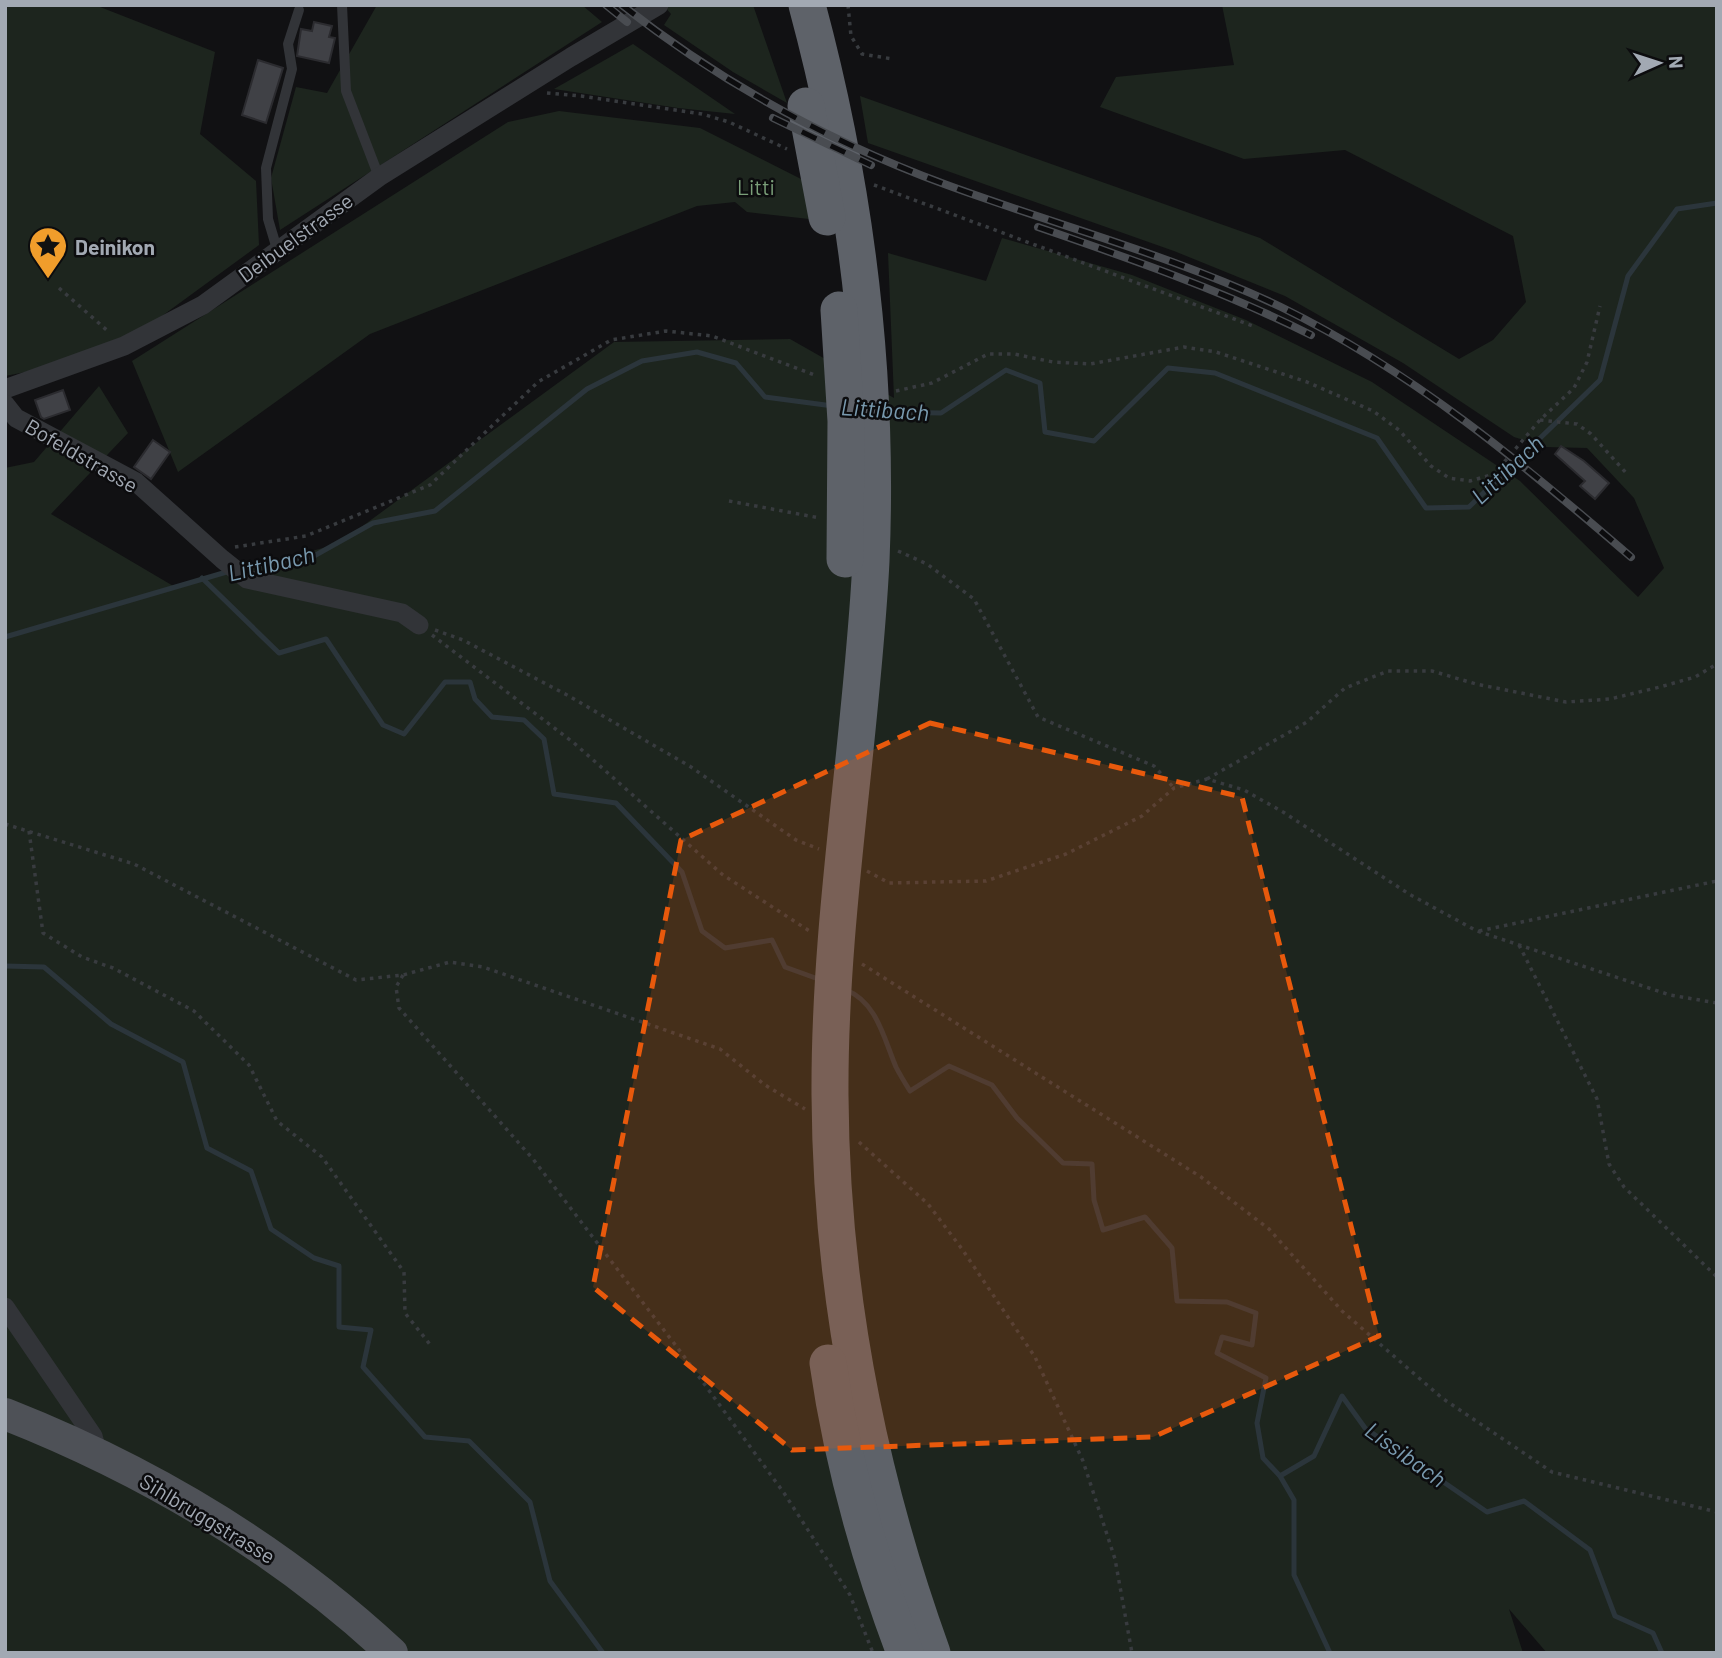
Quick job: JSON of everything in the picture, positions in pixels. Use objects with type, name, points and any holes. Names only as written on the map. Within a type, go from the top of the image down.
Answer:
[{"type":"highway","points":[[781,5],[816,89],[850,200],[869,359],[873,453],[869,554],[838,790],[830,1060],[815,1273],[837,1414],[873,1557],[905,1653]]},
{"type":"highway","points":[[807,5],[816,89]]},
{"type":"highway","points":[[824,1131],[858,1390],[891,1529],[932,1653]]},
{"type":"main road","name":"Sihlbruggstrasse","points":[[5,1414],[98,1455],[229,1526],[297,1574],[392,1653]]},
{"type":"street","name":"Deibuelstrasse","points":[[5,389],[124,346],[203,305],[379,177],[659,5]]},
{"type":"street","name":"Bofeldstrasse","points":[[5,404],[16,418],[136,482],[247,579],[402,613],[419,625]]},
{"type":"street","points":[[5,1307],[93,1436],[98,1455]]},
{"type":"lane","points":[[342,5],[345,90],[379,177]]},
{"type":"lane","points":[[277,249],[268,219],[266,168],[292,69],[288,44],[299,10]]},
{"type":"path","points":[[848,5],[851,36],[862,54],[893,59]]},
{"type":"path","points":[[514,93],[581,96],[702,114],[729,122],[789,150]]},
{"type":"path","points":[[869,183],[1253,326]]},
{"type":"path","points":[[59,288],[124,346]]},
{"type":"path","points":[[892,391],[932,383],[988,354],[1014,354],[1053,362],[1090,364],[1184,347],[1216,352],[1307,382],[1373,411],[1399,430],[1431,467],[1449,478],[1470,481],[1494,474],[1541,420],[1574,388],[1587,362],[1600,306]]},
{"type":"path","points":[[217,555],[306,536],[430,485],[538,382],[611,340],[666,331],[712,336],[817,376]]},
{"type":"path","points":[[1541,420],[1577,424],[1591,434],[1628,475]]},
{"type":"path","points":[[729,501],[822,519]]},
{"type":"path","points":[[869,554],[927,564],[974,599],[1038,717],[1154,766],[1174,788]]},
{"type":"path","points":[[419,625],[463,640],[567,695],[691,767],[796,840],[822,850]]},
{"type":"path","points":[[419,625],[574,743],[723,875],[817,935]]},
{"type":"path","points":[[857,866],[890,883],[986,881],[1066,854],[1142,817],[1174,788],[1207,779],[1307,722],[1345,688],[1388,671],[1432,671],[1476,684],[1566,702],[1610,699],[1672,684],[1695,677],[1717,664]]},
{"type":"path","points":[[1207,779],[1244,790],[1283,812],[1409,894],[1477,931],[1670,995],[1717,1003]]},
{"type":"path","points":[[5,824],[134,864],[356,980],[403,975],[450,962],[483,967],[720,1049],[824,1131],[860,1142],[928,1204],[1035,1357],[1083,1461],[1115,1559],[1132,1653]]},
{"type":"path","points":[[29,831],[43,933],[82,957],[113,968],[194,1011],[249,1065],[277,1121],[322,1157],[404,1272],[405,1313],[432,1347]]},
{"type":"path","points":[[1477,931],[1717,881]]},
{"type":"path","points":[[1519,945],[1597,1099],[1608,1164],[1624,1187],[1717,1277]]},
{"type":"path","points":[[852,957],[1201,1177],[1269,1229],[1342,1311],[1442,1398],[1552,1472],[1717,1512]]},
{"type":"path","points":[[403,975],[396,987],[399,1008],[533,1159],[683,1355],[784,1493],[850,1595],[873,1653]]},
{"type":"highlighted area","points":[[930,723],[1242,797],[1379,1336],[1153,1437],[792,1450],[593,1287],[681,840]]},
{"type":"green space","points":[[5,5],[95,5],[215,52],[200,134],[256,181],[259,245],[125,343],[36,370],[5,376]]},
{"type":"green space","points":[[377,5],[582,5],[602,22],[280,230],[271,178],[296,87],[327,93]]},
{"type":"green space","points":[[663,5],[753,5],[787,103],[733,72],[664,25],[671,14]]},
{"type":"green space","points":[[1222,5],[1717,5],[1717,1653],[1547,1653],[1509,1609],[1523,1653],[5,1653],[5,468],[34,462],[99,386],[128,433],[51,514],[175,587],[338,544],[614,342],[790,339],[894,398],[888,253],[986,281],[1002,238],[1132,275],[1246,320],[1372,382],[1520,481],[1638,597],[1664,568],[1634,498],[1587,448],[1545,447],[1514,437],[1403,363],[1285,296],[1174,251],[868,143],[860,96],[1260,238],[1459,359],[1493,340],[1526,302],[1513,236],[1345,150],[1244,159],[1100,107],[1116,77],[1234,65]]},
{"type":"green space","points":[[633,44],[735,114],[554,89]]},
{"type":"green space","name":"Litti","points":[[559,111],[700,128],[803,180],[809,219],[747,212],[735,202],[697,206],[370,334],[178,472],[132,361],[508,122]]},
{"type":"building","points":[[314,22],[332,26],[329,37],[335,38],[329,63],[297,56],[301,29],[312,31]]},
{"type":"building","points":[[258,60],[283,68],[266,123],[242,115]]},
{"type":"building","points":[[63,390],[70,410],[44,419],[41,417],[35,400]]},
{"type":"building","points":[[153,440],[170,452],[151,479],[134,467]]},
{"type":"building","points":[[1561,446],[1584,461],[1609,483],[1595,499],[1580,486],[1585,481],[1555,454]]},
{"type":"waterway","name":"Littibach","points":[[884,412],[941,413],[1006,370],[1040,383],[1045,432],[1094,441],[1168,368],[1215,373],[1377,438],[1426,508],[1469,507],[1600,380],[1628,276],[1677,209],[1717,203]]},
{"type":"waterway","name":"Littibach","points":[[243,567],[314,556],[373,523],[435,511],[587,389],[642,361],[697,352],[736,363],[765,397],[833,406]]},
{"type":"waterway","name":"Littibach","points":[[5,637],[230,571]]},
{"type":"waterway","name":"Lissibach","points":[[202,578],[279,653],[326,639],[383,725],[404,734],[445,682],[470,682],[475,699],[492,717],[524,720],[544,739],[554,794],[616,803],[682,872],[702,931],[725,948],[772,940],[785,967],[821,980]]},
{"type":"waterway","points":[[5,966],[44,967],[111,1024],[183,1062],[207,1148],[251,1171],[271,1229],[314,1258],[339,1266],[339,1327],[371,1330],[363,1367],[425,1437],[469,1441],[530,1502],[550,1581],[603,1653]]},
{"type":"waterway","name":"Lissibach","points":[[846,990],[857,996],[872,1012],[896,1067],[910,1091],[949,1066],[992,1085],[1017,1118],[1063,1163],[1092,1164],[1094,1200],[1103,1230],[1145,1217],[1172,1248],[1177,1301],[1227,1302],[1256,1313],[1252,1345],[1222,1337],[1217,1353],[1266,1378],[1257,1423],[1263,1458],[1280,1476],[1314,1456],[1342,1396],[1365,1428],[1487,1512],[1524,1501],[1590,1550],[1615,1616],[1653,1633],[1662,1653]]},
{"type":"waterway","points":[[1280,1476],[1294,1500],[1294,1575],[1330,1653]]},
{"type":"railway","points":[[606,5],[627,22]]},
{"type":"railway","points":[[622,5],[737,85],[861,150],[947,185],[1199,272],[1281,307],[1329,332],[1421,389],[1507,453],[1631,557]]},
{"type":"railway","points":[[773,118],[871,165]]},
{"type":"railway","points":[[1038,227],[1211,290],[1311,335]]},
{"type":"place","name":"Deinikon","points":[[48,280]]}]
